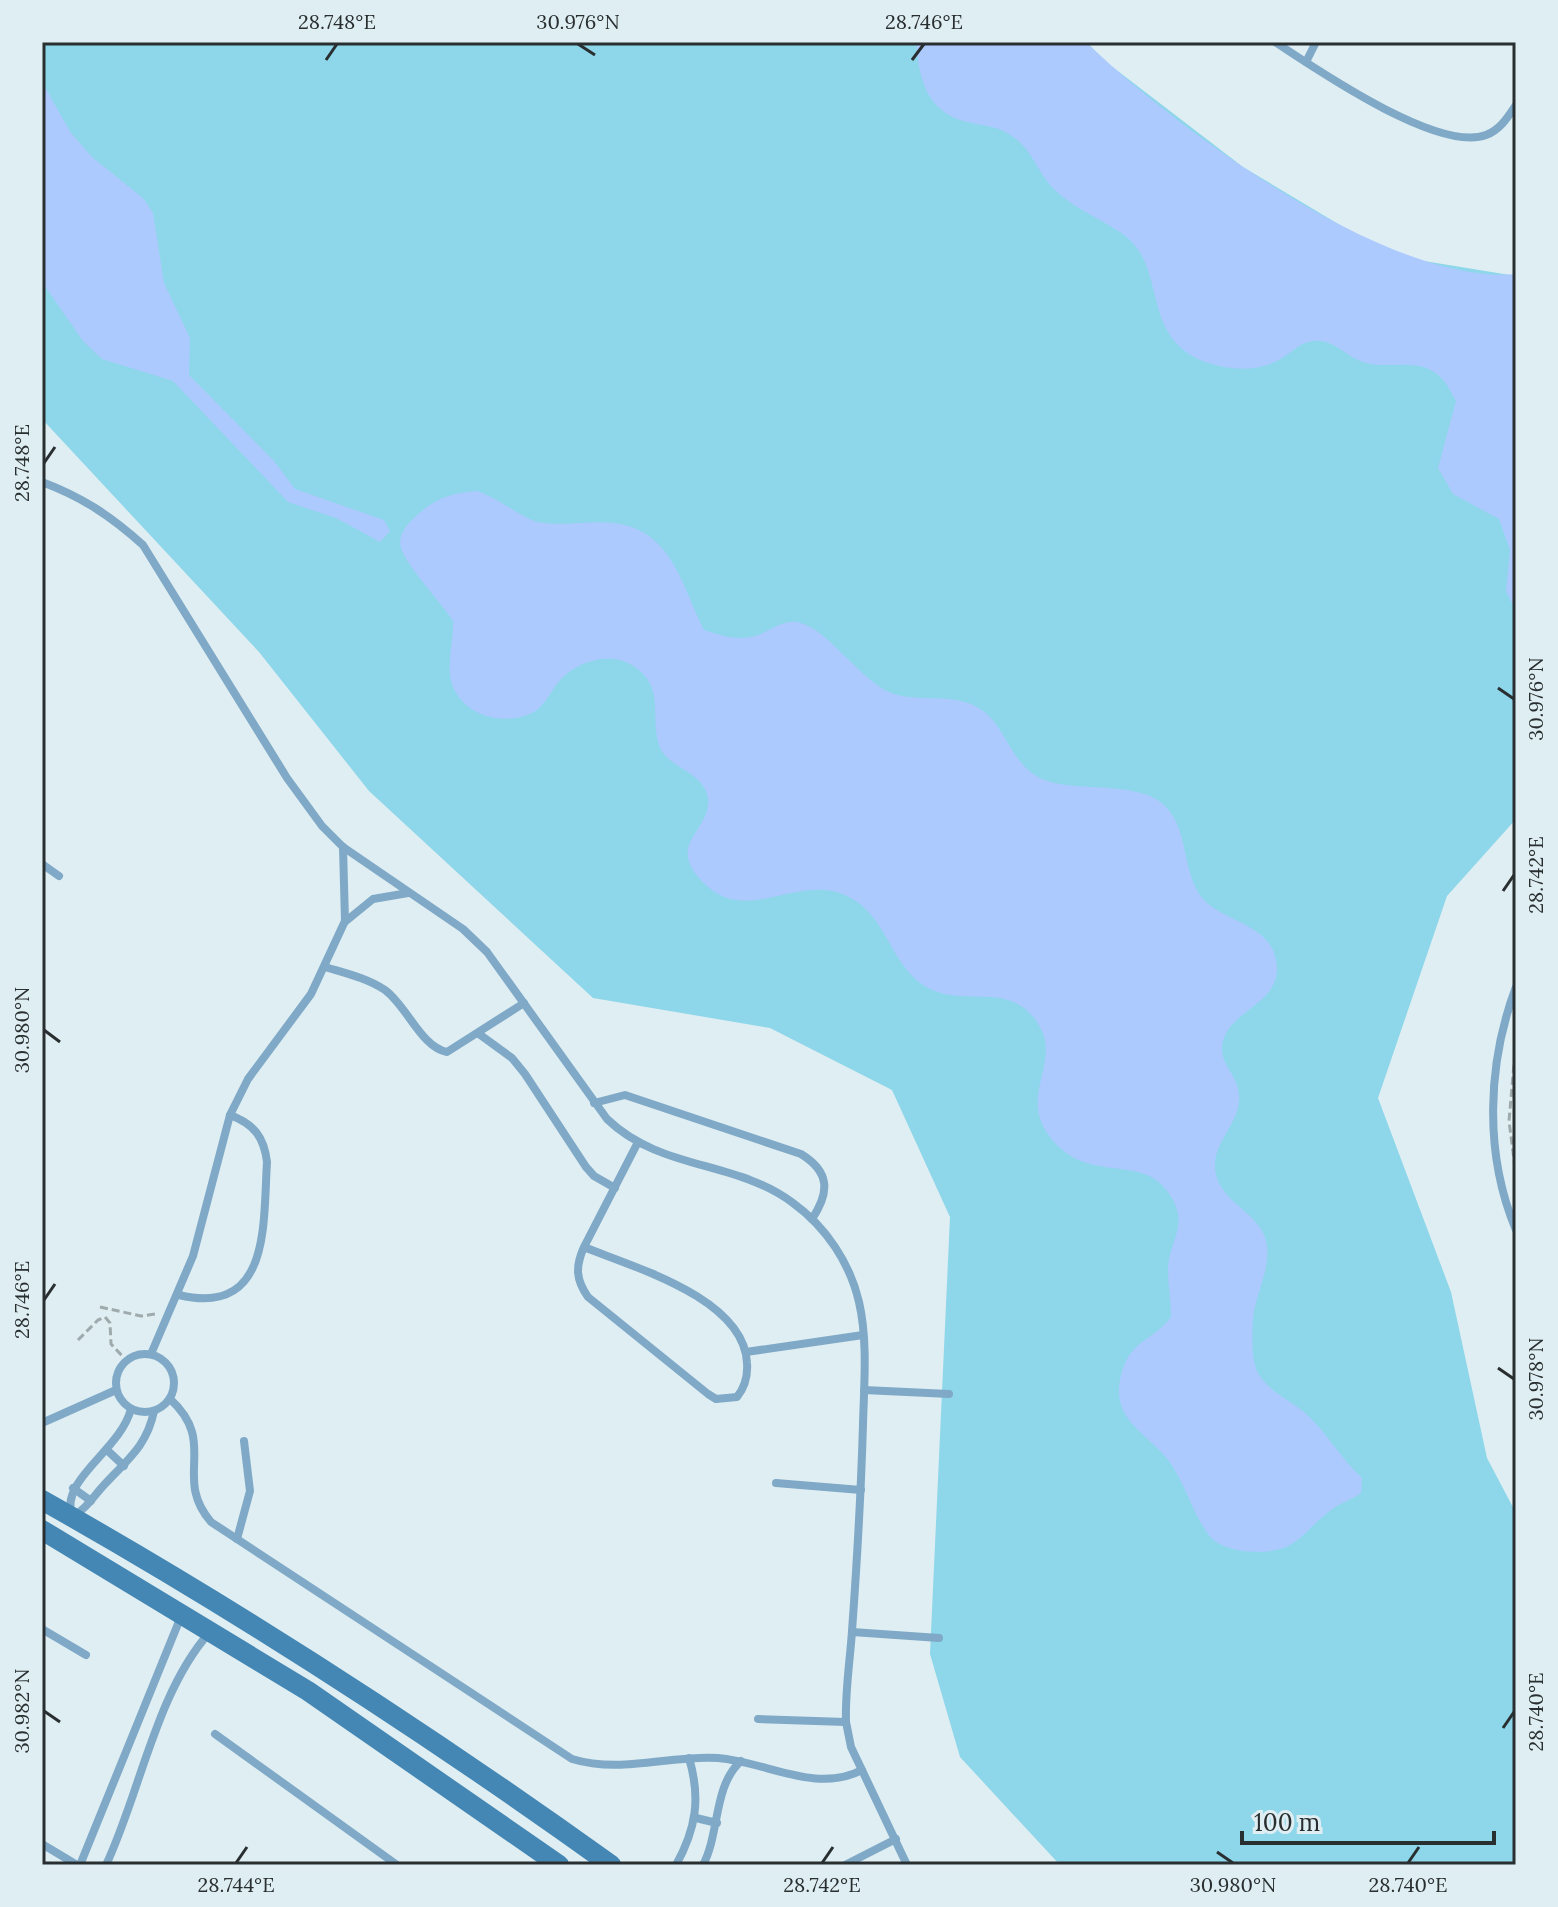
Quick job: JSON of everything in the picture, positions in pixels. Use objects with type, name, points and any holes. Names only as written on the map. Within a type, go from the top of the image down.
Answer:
[{"type":"street","points":[[42,1500],[374,1699],[611,1865]]},
{"type":"street","points":[[72,1517],[50,1535],[211,1630],[392,1747],[559,1865]]},
{"type":"lane","points":[[1275,42],[1390,111],[1450,136],[1484,136],[1497,130],[1516,105]]},
{"type":"lane","points":[[1306,62],[1316,42]]},
{"type":"lane","points":[[42,482],[78,496],[113,517],[143,545],[303,802],[343,847],[463,929],[487,952],[594,1103],[614,1126],[637,1144],[768,1188],[812,1219],[833,1243],[849,1272],[859,1303],[863,1335],[861,1490],[846,1722],[862,1770],[907,1865]]},
{"type":"lane","points":[[151,1354],[169,1319],[193,1256],[219,1145],[230,1115],[248,1079],[299,1012],[325,967],[345,921],[343,847]]},
{"type":"lane","points":[[42,864],[59,876]]},
{"type":"lane","points":[[345,921],[373,899],[409,893]]},
{"type":"lane","points":[[325,967],[383,989],[397,1001],[438,1051],[455,1050],[524,1003]]},
{"type":"lane","points":[[1516,987],[1496,1071],[1493,1111],[1497,1159],[1516,1230]]},
{"type":"lane","points":[[479,1034],[512,1058],[586,1167],[594,1176],[615,1188]]},
{"type":"lane","points":[[594,1103],[625,1095],[801,1154],[815,1163],[824,1176],[827,1192],[812,1219]]},
{"type":"lane","points":[[179,1295],[198,1300],[227,1294],[250,1276],[259,1259],[267,1162],[265,1146],[257,1132],[245,1121],[230,1115]]},
{"type":"lane","points":[[584,1247],[695,1294],[718,1311],[746,1352],[743,1389],[737,1397],[716,1399],[588,1297],[577,1273],[584,1247],[637,1144]]},
{"type":"lane","points":[[746,1352],[863,1335]]},
{"type":"lane","points":[[72,1517],[91,1501],[144,1441],[154,1411],[170,1399],[174,1389],[170,1367],[151,1354],[134,1356],[126,1360],[116,1379],[116,1390],[131,1409],[154,1411]]},
{"type":"lane","points":[[42,1423],[116,1390]]},
{"type":"lane","points":[[864,1390],[949,1394]]},
{"type":"lane","points":[[170,1399],[186,1413],[195,1433],[193,1490],[199,1508],[211,1522],[572,1759],[613,1768],[689,1758],[741,1761],[829,1781],[846,1778],[862,1770]]},
{"type":"lane","points":[[72,1517],[69,1498],[73,1488],[123,1432],[131,1409]]},
{"type":"lane","points":[[237,1539],[250,1491],[244,1441]]},
{"type":"lane","points":[[107,1450],[124,1466]]},
{"type":"lane","points":[[776,1483],[861,1490]]},
{"type":"lane","points":[[73,1488],[91,1501]]},
{"type":"lane","points":[[42,1844],[78,1865],[182,1613]]},
{"type":"lane","points":[[42,1629],[86,1655]]},
{"type":"lane","points":[[106,1865],[168,1706],[190,1658],[211,1630]]},
{"type":"lane","points":[[852,1632],[939,1638]]},
{"type":"lane","points":[[758,1719],[846,1722]]},
{"type":"lane","points":[[215,1734],[397,1865]]},
{"type":"lane","points":[[676,1865],[696,1818],[698,1798],[689,1758]]},
{"type":"lane","points":[[703,1865],[717,1823],[727,1777],[741,1761]]},
{"type":"lane","points":[[696,1818],[717,1823]]},
{"type":"lane","points":[[845,1865],[896,1839]]},
{"type":"path","points":[[1516,1041],[1509,1121],[1516,1175]]},
{"type":"path","points":[[100,1307],[169,1319]]},
{"type":"path","points":[[78,1340],[105,1317],[110,1323],[111,1344],[126,1360]]},
{"type":"shaded area","points":[[42,42],[1086,42],[1110,65],[1243,167],[1360,237],[1418,260],[1516,276],[1516,819],[1447,896],[1378,1098],[1451,1292],[1487,1458],[1516,1513],[1516,1865],[1060,1865],[960,1757],[930,1654],[950,1217],[892,1090],[770,1028],[593,998],[369,791],[259,652],[42,419]]},
{"type":"shaded area","points":[[916,42],[1086,42],[1172,116],[1227,156],[1348,229],[1408,255],[1465,271],[1516,274],[1516,611],[1506,591],[1510,550],[1499,519],[1453,494],[1438,468],[1456,401],[1441,378],[1418,366],[1363,362],[1331,344],[1317,341],[1304,343],[1266,365],[1239,369],[1212,364],[1189,354],[1173,339],[1163,322],[1147,266],[1138,249],[1124,235],[1061,195],[1048,182],[1022,144],[1011,135],[996,128],[957,119],[935,104],[923,82]]},
{"type":"shaded area","points":[[42,82],[71,133],[92,157],[144,199],[153,213],[164,283],[190,338],[189,375],[274,461],[295,489],[384,520],[390,531],[380,542],[336,518],[288,502],[173,381],[102,359],[83,341],[42,282]]},
{"type":"shaded area","points":[[477,491],[538,522],[613,523],[633,528],[649,536],[672,562],[704,630],[744,638],[787,622],[801,623],[821,634],[863,674],[885,690],[907,697],[966,702],[977,707],[994,722],[1020,761],[1038,777],[1066,785],[1119,789],[1151,796],[1172,814],[1197,890],[1214,908],[1256,931],[1272,948],[1276,960],[1272,987],[1234,1023],[1226,1033],[1222,1046],[1224,1060],[1237,1086],[1239,1102],[1219,1148],[1215,1167],[1222,1188],[1259,1226],[1267,1246],[1266,1265],[1253,1319],[1252,1347],[1256,1367],[1268,1385],[1312,1419],[1362,1478],[1361,1493],[1334,1508],[1299,1539],[1279,1549],[1257,1552],[1234,1549],[1223,1546],[1208,1534],[1170,1463],[1131,1422],[1119,1393],[1128,1357],[1171,1317],[1168,1270],[1178,1228],[1177,1210],[1162,1184],[1133,1171],[1082,1161],[1066,1153],[1050,1137],[1041,1123],[1038,1109],[1045,1042],[1041,1029],[1030,1013],[1017,1003],[1002,998],[955,996],[923,985],[902,964],[871,915],[847,896],[811,890],[740,900],[723,896],[707,886],[694,872],[688,859],[688,849],[707,810],[705,789],[693,775],[663,753],[659,745],[650,684],[644,675],[626,662],[607,659],[578,666],[562,678],[537,710],[521,717],[487,716],[467,706],[459,697],[450,671],[453,621],[414,571],[400,543],[407,525],[429,505],[451,495]]}]
